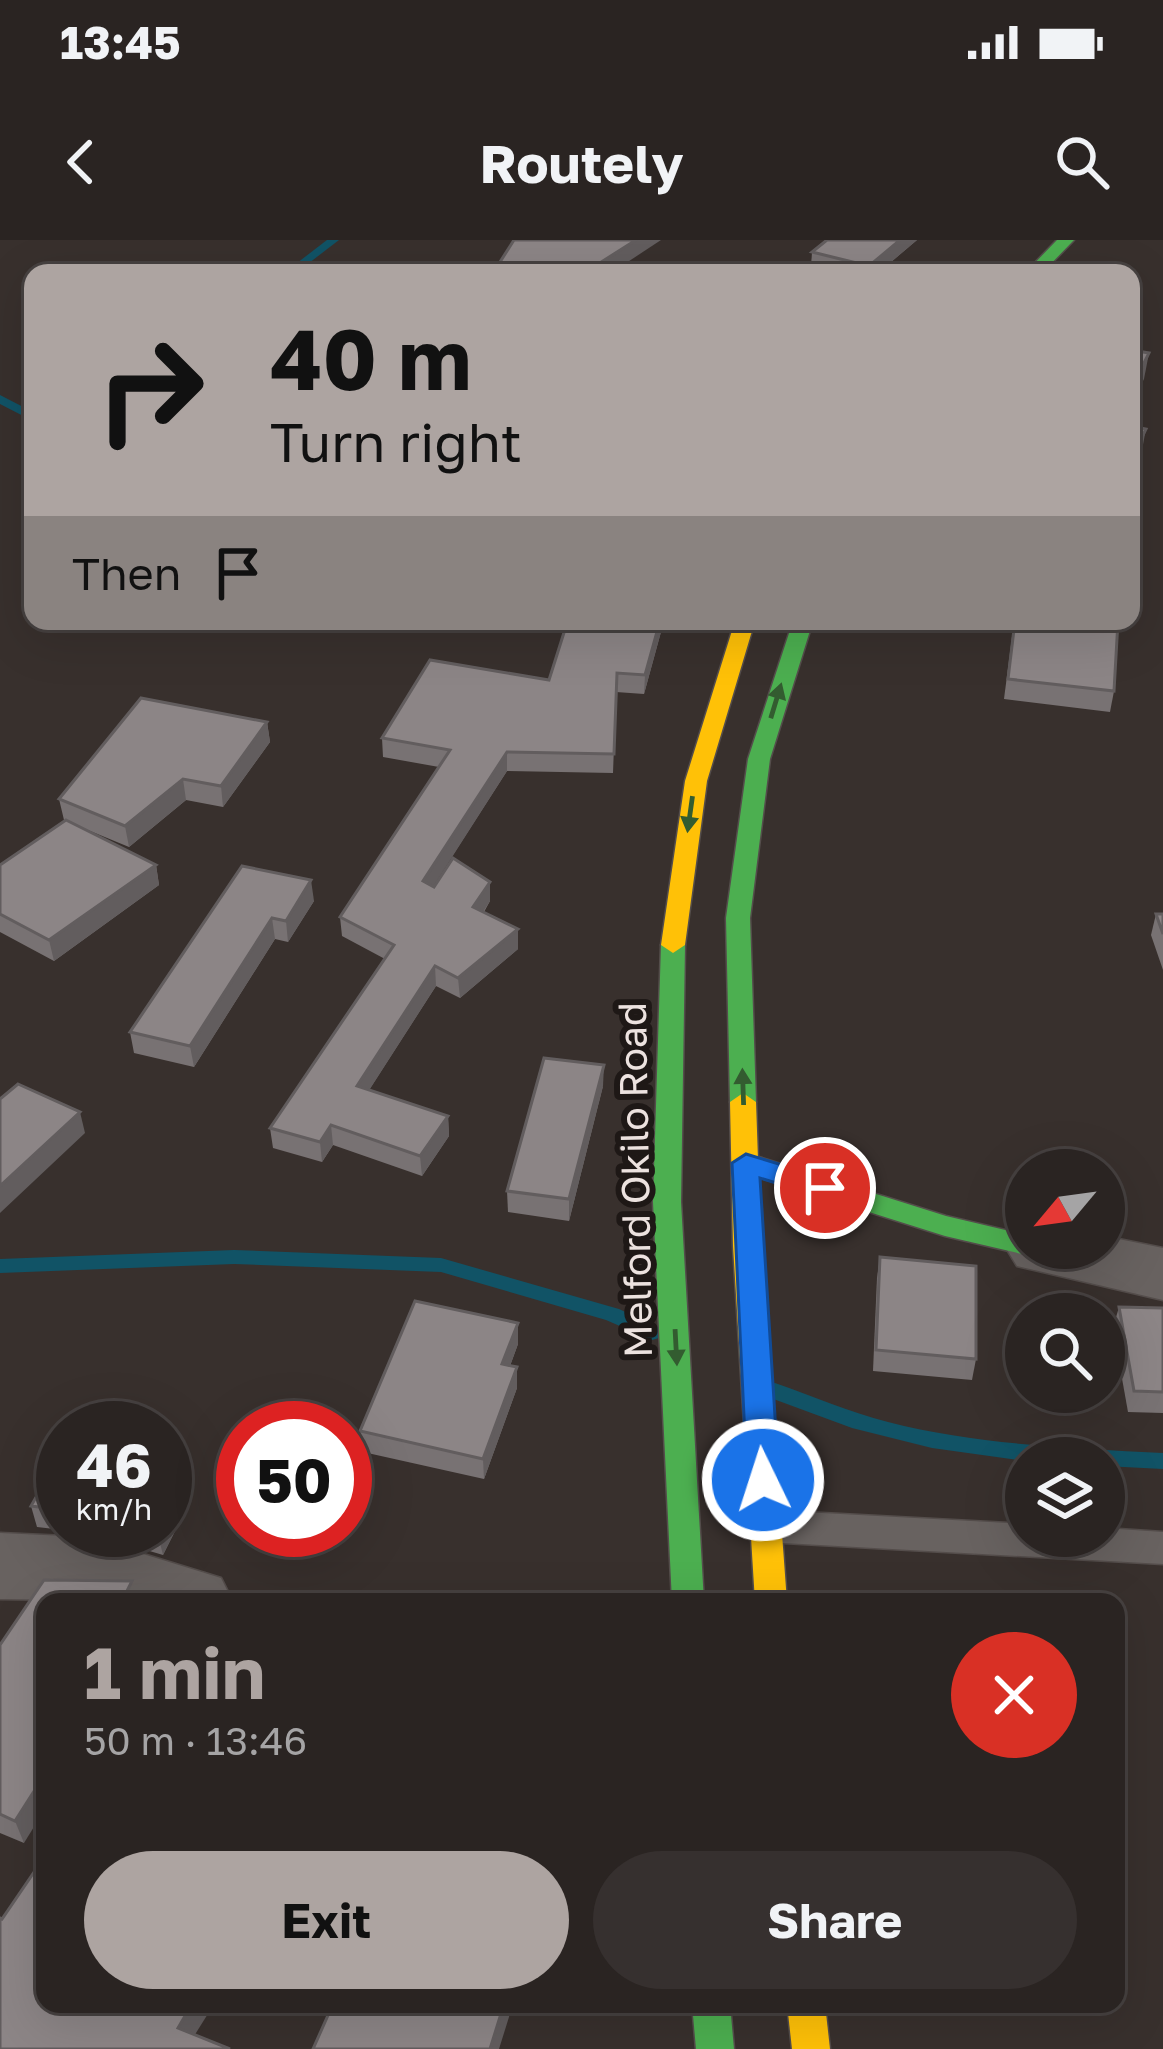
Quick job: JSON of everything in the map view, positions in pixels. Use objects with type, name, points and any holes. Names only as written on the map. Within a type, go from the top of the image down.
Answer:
[{"type":"main road","points":[[1042,264],[1066,240]]},
{"type":"main road","name":"Melford Okilo Road","points":[[688,1593],[666,1170],[671,974],[691,803],[717,698],[742,630]]},
{"type":"main road","points":[[771,1593],[747,1246],[737,918],[759,759],[800,630]]},
{"type":"main road","points":[[746,1163],[945,1226],[1005,1239]]},
{"type":"main road","points":[[712,2013],[716,2049]]},
{"type":"main road","points":[[807,2013],[811,2049]]},
{"type":"street","points":[[1125,1266],[1163,1274]]},
{"type":"street","points":[[0,1566],[88,1570],[163,1593]]},
{"type":"lane","points":[[766,1526],[1163,1547]]},
{"type":"building","points":[[514,240],[636,240],[598,264],[499,264]]},
{"type":"building","points":[[827,240],[900,240],[871,264],[812,252]]},
{"type":"building","points":[[565,630],[658,630],[645,675],[617,673],[614,754],[507,752],[423,881],[434,887],[453,858],[490,882],[473,907],[518,929],[458,978],[435,966],[357,1086],[448,1116],[420,1156],[331,1125],[320,1142],[270,1128],[394,945],[340,917],[450,750],[382,738],[430,660],[549,680]]},
{"type":"building","points":[[1014,630],[1117,630],[1114,691],[1008,679]]},
{"type":"building","points":[[141,698],[267,722],[221,786],[183,779],[125,826],[59,799]]},
{"type":"building","points":[[66,820],[156,865],[49,940],[0,914],[0,865]]},
{"type":"building","points":[[242,866],[311,880],[286,921],[272,918],[190,1046],[130,1032]]},
{"type":"building","points":[[544,1058],[604,1065],[569,1199],[507,1191]]},
{"type":"building","points":[[18,1084],[80,1112],[0,1186],[0,1099]]},
{"type":"building","points":[[880,1257],[976,1266],[976,1359],[876,1350]]},
{"type":"building","points":[[415,1301],[518,1323],[502,1364],[517,1367],[483,1459],[372,1434],[372,1403]]},
{"type":"building","points":[[1125,1307],[1163,1308],[1163,1392],[1134,1391]]},
{"type":"building","points":[[44,1580],[132,1581],[127,1591],[132,1593],[36,1593],[36,1788],[15,1821],[0,1814],[0,1645]]},
{"type":"building","points":[[36,1869],[36,2013],[187,2013],[178,2028],[230,2049],[0,2049],[2,1919]]},
{"type":"building","points":[[329,2013],[501,2013],[490,2049],[313,2049]]},
{"type":"waterway","points":[[301,264],[334,240]]},
{"type":"waterway","points":[[0,399],[24,412]]},
{"type":"waterway","points":[[0,1266],[234,1257],[441,1265],[612,1314],[652,1333]]},
{"type":"waterway","points":[[775,1391],[892,1431],[1005,1451]]},
{"type":"waterway","points":[[1125,1459],[1163,1461]]},
{"type":"traffic: fast","points":[[1042,264],[1066,240]]},
{"type":"traffic: fast","points":[[743,1102],[738,918],[759,759],[800,630]]},
{"type":"traffic: fast","points":[[673,945],[667,1202],[688,1593]]},
{"type":"traffic: fast","points":[[746,1163],[945,1226],[1005,1240]]},
{"type":"traffic: fast","points":[[712,2013],[715,2049]]},
{"type":"traffic: slow","points":[[673,945],[696,781],[742,630]]},
{"type":"traffic: slow","points":[[743,1102],[747,1246],[770,1593]]},
{"type":"traffic: slow","points":[[807,2013],[811,2049]]},
{"type":"route","points":[[763,1480],[746,1163],[825,1188]]}]
